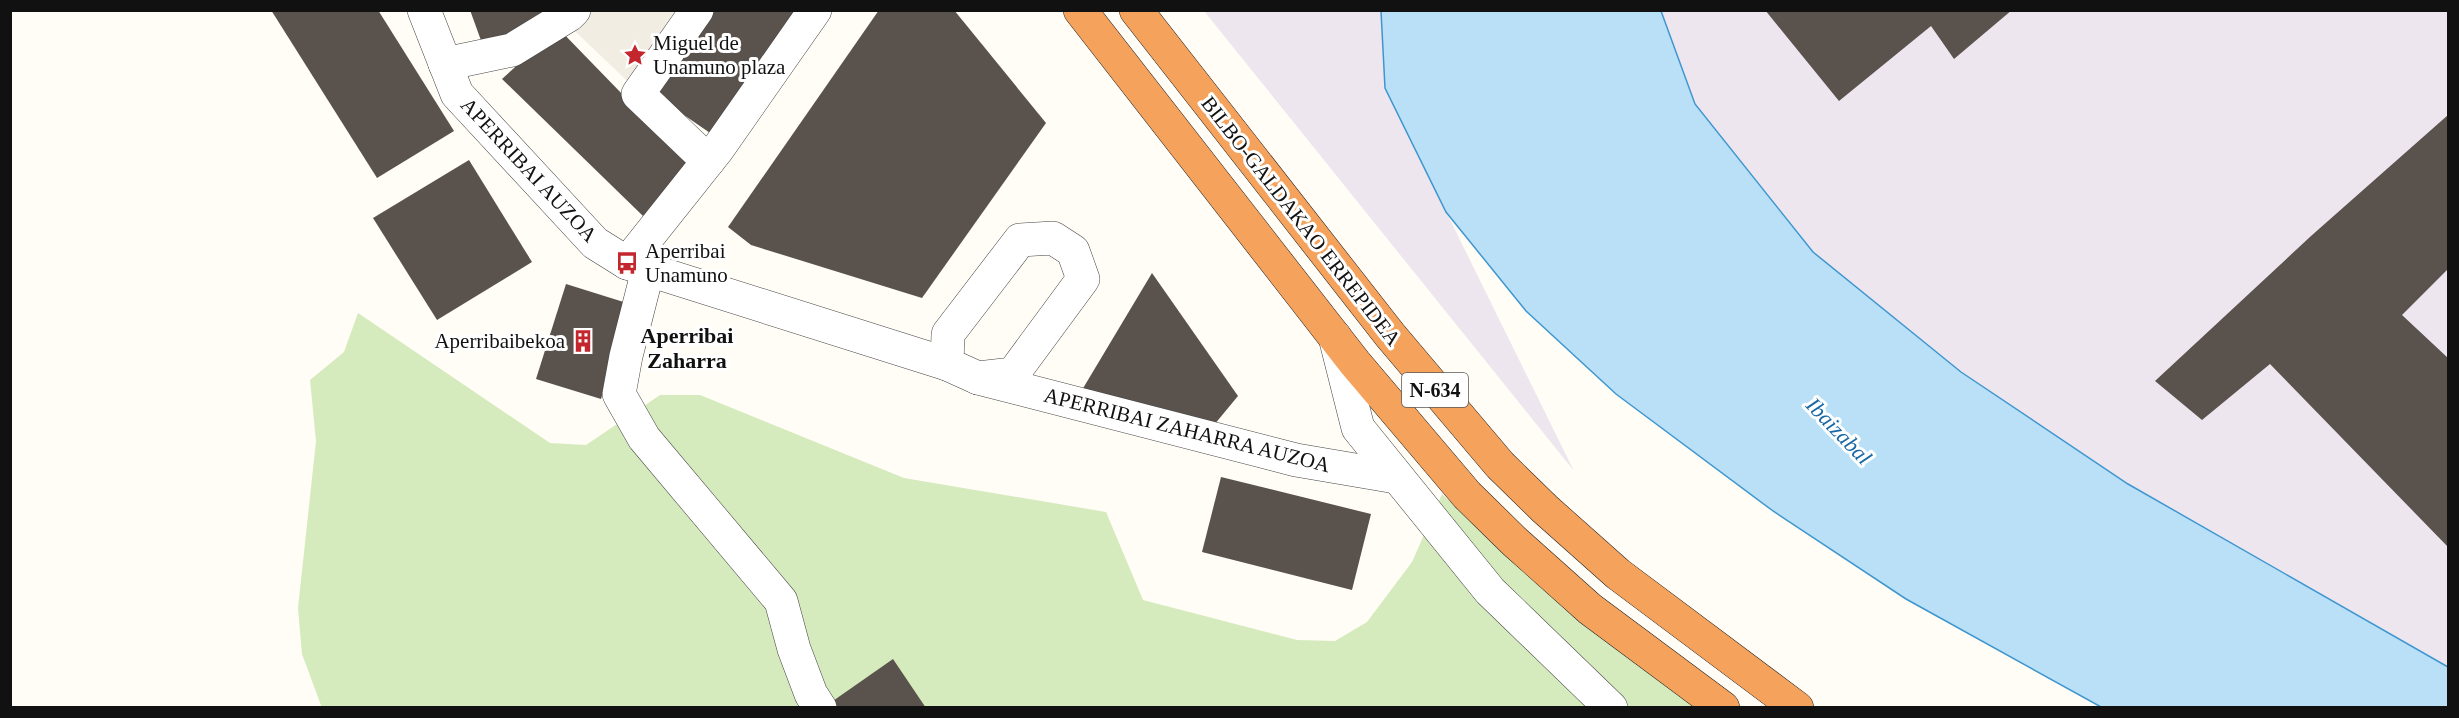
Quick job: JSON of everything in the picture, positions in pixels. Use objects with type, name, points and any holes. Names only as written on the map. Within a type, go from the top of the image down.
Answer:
[{"type":"highway","name":"N-634","points":[[1080,10],[1335,337],[1467,495],[1515,542],[1590,609],[1723,708]]},
{"type":"highway","name":"BILBO-GALDAKAO ERREPIDEA","points":[[1136,10],[1390,335],[1500,465],[1545,509],[1618,573],[1797,708]]},
{"type":"street","name":"APERRIBAI AUZOA","points":[[424,10],[457,94],[595,243],[637,267]]},
{"type":"street","points":[[445,64],[512,50],[573,10]]},
{"type":"street","points":[[697,10],[638,94],[708,160]]},
{"type":"street","points":[[815,10],[708,160],[637,267],[620,394],[644,438],[781,601],[794,649],[811,694],[820,708]]},
{"type":"street","name":"APERRIBAI ZAHARRA AUZOA","points":[[947,364],[948,334],[1020,240],[1053,238],[1073,251],[1083,279],[1013,374],[978,378]]},
{"type":"street","name":"APERRIBAI ZAHARRA AUZOA","points":[[637,267],[947,364],[978,378],[1296,460],[1396,477]]},
{"type":"street","points":[[1335,337],[1358,428],[1490,591],[1611,708]]},
{"type":"shaded area","name":"Miguel de Unamuno plaza","points":[[558,11],[701,11],[641,94],[560,17]]},
{"type":"shaded area","points":[[1204,11],[1381,11],[1385,88],[1574,471]]},
{"type":"shaded area","points":[[1661,11],[2448,11],[2448,667],[2128,484],[1961,372],[1813,252],[1695,104]]},
{"type":"green space","points":[[358,313],[550,443],[586,445],[660,395],[700,395],[904,478],[1106,512],[1143,600],[1297,640],[1335,641],[1367,622],[1412,562],[1442,494],[1564,609],[1697,707],[322,708],[302,654],[298,608],[316,441],[310,380],[344,352]]},
{"type":"water","name":"Ibaizabal","points":[[1381,11],[1661,11],[1695,104],[1813,252],[1961,372],[2128,484],[2448,667],[2448,707],[2101,707],[1906,599],[1773,511],[1616,394],[1526,311],[1446,212],[1385,88]]},
{"type":"building","points":[[271,10],[378,10],[454,131],[377,178]]},
{"type":"building","points":[[470,10],[551,10],[554,20],[483,46]]},
{"type":"building","points":[[709,10],[799,10],[713,135],[652,93]]},
{"type":"building","points":[[879,10],[954,10],[1046,123],[922,298],[751,245],[728,227]]},
{"type":"building","points":[[1765,10],[2012,10],[1954,59],[1931,26],[1839,101]]},
{"type":"building","points":[[558,28],[692,166],[643,216],[502,79]]},
{"type":"building","points":[[2448,115],[2448,269],[2402,315],[2448,358],[2448,547],[2270,364],[2202,420],[2155,381],[2311,236]]},
{"type":"building","points":[[469,160],[532,262],[437,320],[373,218]]},
{"type":"building","points":[[1152,273],[1238,396],[1209,431],[1079,395]]},
{"type":"building","name":"Aperribaibekoa","points":[[566,284],[630,304],[601,399],[536,379]]},
{"type":"building","points":[[1221,477],[1371,514],[1352,590],[1202,552]]},
{"type":"building","points":[[893,659],[926,708],[833,708],[830,703]]},
{"type":"place","name":"Miguel de Unamuno plaza","points":[[635,55]]},
{"type":"place","name":"Aperribai Unamuno","points":[[627,263]]},
{"type":"place","name":"Aperribaibekoa","points":[[583,341]]},
{"type":"district","name":"Aperribai Zaharra","points":[[687,348]]}]
